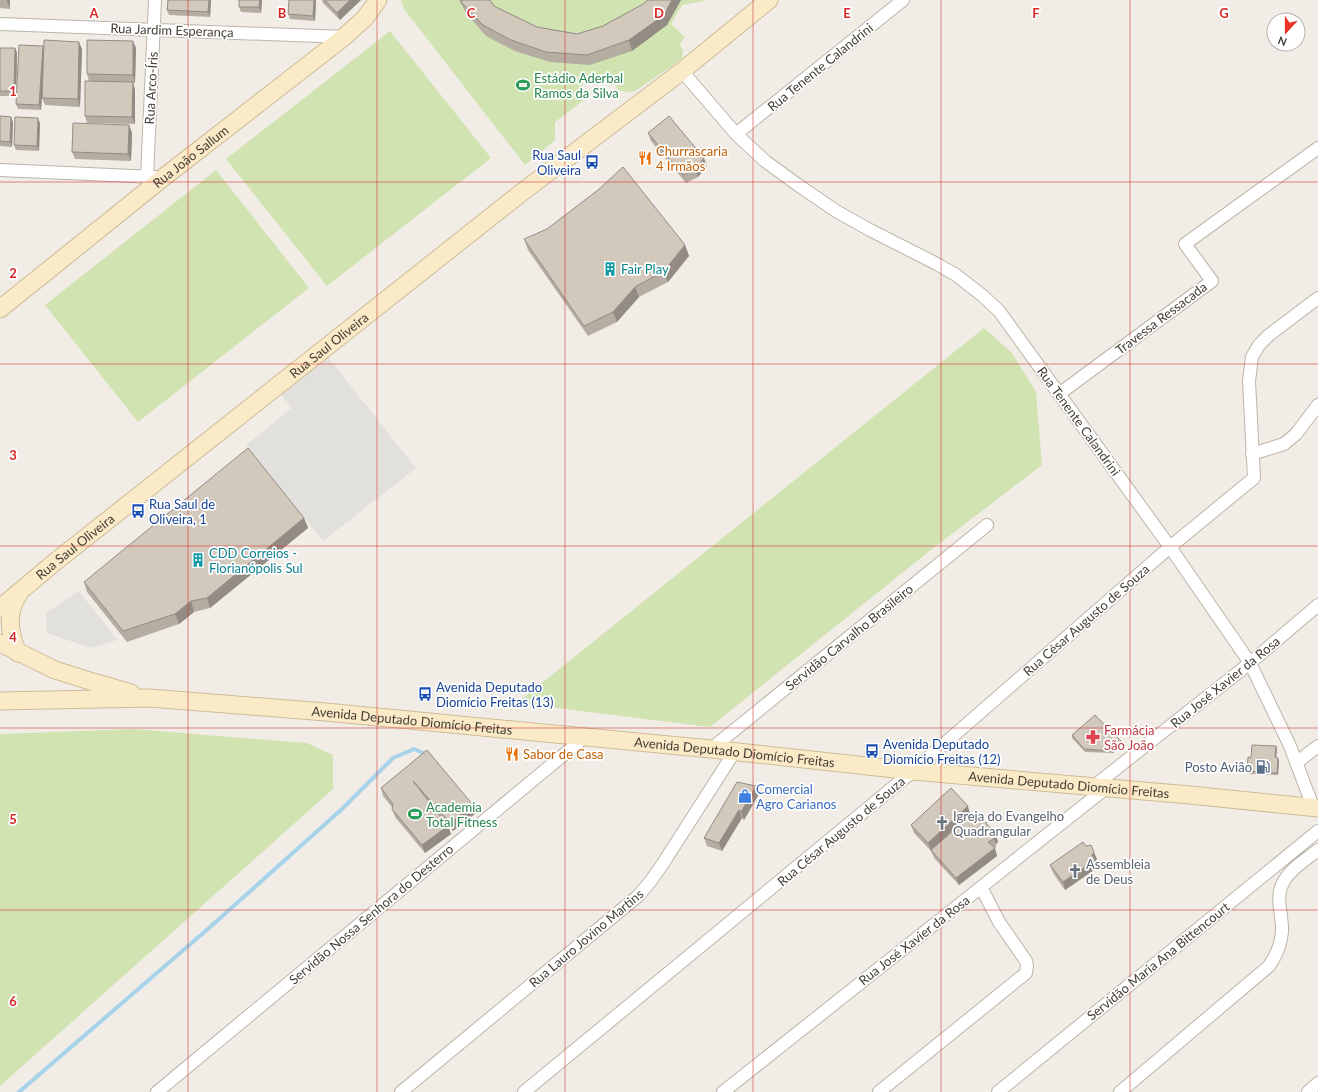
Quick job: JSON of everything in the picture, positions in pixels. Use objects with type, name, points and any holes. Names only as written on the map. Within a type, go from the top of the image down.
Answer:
[{"type":"street","name":"Rua Arco-Íris","points":[[147,177],[155,0]]},
{"type":"street","name":"Rua João Sallum","points":[[0,309],[164,177],[344,37],[365,18],[378,0]]},
{"type":"street","name":"Rua Saul Oliveira","points":[[0,608],[510,201],[682,71],[769,0]]},
{"type":"street","name":"Rua Tenente Calandrini","points":[[736,134],[903,0]]},
{"type":"street","name":"Rua Jardim Esperança","points":[[0,24],[344,37]]},
{"type":"street","name":"Rua Tenente Calandrini","points":[[682,71],[736,134],[765,161],[798,186],[836,212],[937,264],[969,284],[999,311],[1170,547],[1250,663],[1278,720],[1315,808]]},
{"type":"street","name":"Travessa Ressacada","points":[[1059,394],[1212,281],[1185,244],[1318,148]]},
{"type":"street","points":[[0,170],[164,177]]},
{"type":"street","points":[[1318,298],[1269,335],[1259,345],[1252,357],[1249,381],[1252,454],[1284,444],[1296,434],[1318,404]]},
{"type":"street","name":"Rua César Augusto de Souza","points":[[524,1092],[913,771],[1170,547],[1254,478],[1252,454]]},
{"type":"street","name":"Servidão Carvalho Brasileiro","points":[[712,749],[987,525]]},
{"type":"street","name":"Rua Saul Oliveira","points":[[18,653],[12,640],[10,613],[14,600],[22,589]]},
{"type":"street","name":"Rua José Xavier da Rosa","points":[[723,1092],[981,887],[1318,605]]},
{"type":"street","name":"Avenida Deputado Diomício Freitas","points":[[0,643],[55,670],[150,698]]},
{"type":"street","name":"Avenida Deputado Diomício Freitas","points":[[0,701],[150,698],[326,712],[735,751],[913,771],[1315,808]]},
{"type":"street","name":"Servidão Nossa Senhora do Desterro","points":[[157,1092],[585,737]]},
{"type":"street","points":[[1296,763],[1318,746]]},
{"type":"street","name":"Rua Lauro Jovino Martins","points":[[401,1092],[638,896],[662,865],[735,751]]},
{"type":"street","name":"Servidão Maria Ana Bittencourt","points":[[998,1092],[1318,831]]},
{"type":"street","points":[[1303,862],[1305,841]]},
{"type":"street","points":[[1120,1092],[1269,966],[1275,957],[1282,932],[1279,897],[1280,889],[1289,873],[1318,850]]},
{"type":"street","points":[[1268,872],[1289,873]]},
{"type":"street","points":[[879,1092],[1026,972],[1026,961],[999,922],[981,887]]},
{"type":"street","points":[[1308,1092],[1318,1083]]},
{"type":"green space","name":"Estádio Aderbal Ramos da Silva","points":[[401,0],[708,0],[682,5],[671,24],[685,37],[680,44],[683,51],[682,59],[635,91],[626,92],[618,90],[609,75],[582,79],[584,100],[555,122],[555,140],[525,165],[404,9]]},
{"type":"green space","points":[[390,31],[491,158],[327,286],[226,159]]},
{"type":"green space","points":[[216,170],[309,288],[138,422],[45,305]]},
{"type":"green space","points":[[984,328],[1012,353],[1036,392],[1042,465],[927,553],[710,727],[517,703]]},
{"type":"green space","points":[[133,729],[307,743],[333,755],[333,789],[0,1086],[0,734]]},
{"type":"shaded area","points":[[327,356],[416,468],[323,541],[246,445],[292,408],[280,393]]},
{"type":"shaded area","points":[[79,591],[117,640],[91,648],[47,633],[46,613]]},
{"type":"building","points":[[168,0],[209,0],[208,12],[167,10]]},
{"type":"building","points":[[239,0],[260,0],[259,7],[239,7]]},
{"type":"building","points":[[289,0],[314,0],[313,16],[288,14]]},
{"type":"building","points":[[325,0],[350,0],[337,13]]},
{"type":"building","points":[[461,0],[490,0],[494,6],[537,27],[577,34],[603,26],[645,3],[647,0],[672,0],[664,15],[629,40],[587,55],[546,52],[511,40],[483,25],[462,3]]},
{"type":"building","points":[[44,40],[79,42],[78,99],[42,98]]},
{"type":"building","points":[[87,40],[133,41],[133,75],[87,74]]},
{"type":"building","points":[[19,45],[43,46],[39,105],[16,104]]},
{"type":"building","points":[[0,48],[15,48],[14,91],[0,91]]},
{"type":"building","points":[[85,81],[133,82],[132,117],[85,116]]},
{"type":"building","points":[[0,116],[11,117],[10,142],[0,141]]},
{"type":"building","points":[[669,116],[704,158],[695,170],[683,175],[648,133]]},
{"type":"building","points":[[15,117],[38,118],[37,146],[14,145]]},
{"type":"building","points":[[73,123],[129,125],[128,154],[72,152]]},
{"type":"building","name":"Fair Play","points":[[623,167],[685,245],[664,271],[635,287],[613,312],[584,326],[524,239],[547,229],[598,190]]},
{"type":"building","name":"CDD Correios - Florianópolis Sul","points":[[248,448],[304,518],[207,598],[191,601],[175,614],[123,631],[84,582]]},
{"type":"building","points":[[1095,715],[1122,742],[1112,751],[1084,749],[1072,735]]},
{"type":"building","name":"Posto Avião","points":[[1252,745],[1276,746],[1275,757],[1278,758],[1277,773],[1247,771],[1248,757],[1251,758]]},
{"type":"building","points":[[427,750],[473,805],[450,823],[413,781],[448,826],[422,845],[392,809],[393,804],[381,788]]},
{"type":"building","points":[[737,782],[756,786],[741,812],[739,810],[719,843],[704,838]]},
{"type":"building","name":"Igreja do Evangelho Quadrangular","points":[[951,788],[968,806],[928,843],[911,825]]},
{"type":"building","points":[[970,816],[975,822],[982,818],[996,835],[993,837],[994,839],[988,842],[995,848],[956,878],[931,850]]},
{"type":"building","points":[[1083,842],[1086,846],[1091,845],[1094,852],[1092,855],[1095,860],[1063,882],[1050,865]]},
{"type":"waterway","points":[[19,1092],[209,928],[342,809],[393,758],[414,749],[423,753]]},
{"type":"place","name":"Estádio Aderbal Ramos da Silva","points":[[523,85]]},
{"type":"place","name":"Churrascaria 4 Irmãos","points":[[645,158]]},
{"type":"place","name":"Rua Saul Oliveira","points":[[592,162]]},
{"type":"place","name":"Fair Play","points":[[610,269]]},
{"type":"place","name":"Rua Saul de Oliveira, 1","points":[[138,511]]},
{"type":"place","name":"CDD Correios - Florianópolis Sul","points":[[198,560]]},
{"type":"place","name":"Avenida Deputado Diomício Freitas (13)","points":[[425,694]]},
{"type":"place","name":"Farmácia São João","points":[[1093,737]]},
{"type":"place","name":"Avenida Deputado Diomício Freitas (12)","points":[[872,751]]},
{"type":"place","name":"Sabor de Casa","points":[[512,754]]},
{"type":"place","name":"Posto Avião","points":[[1263,767]]},
{"type":"place","name":"Comercial Agro Carianos","points":[[745,796]]},
{"type":"place","name":"Academia Total Fitness","points":[[415,814]]},
{"type":"place","name":"Igreja do Evangelho Quadrangular","points":[[942,823]]},
{"type":"place","name":"Assembleia de Deus","points":[[1075,871]]}]
